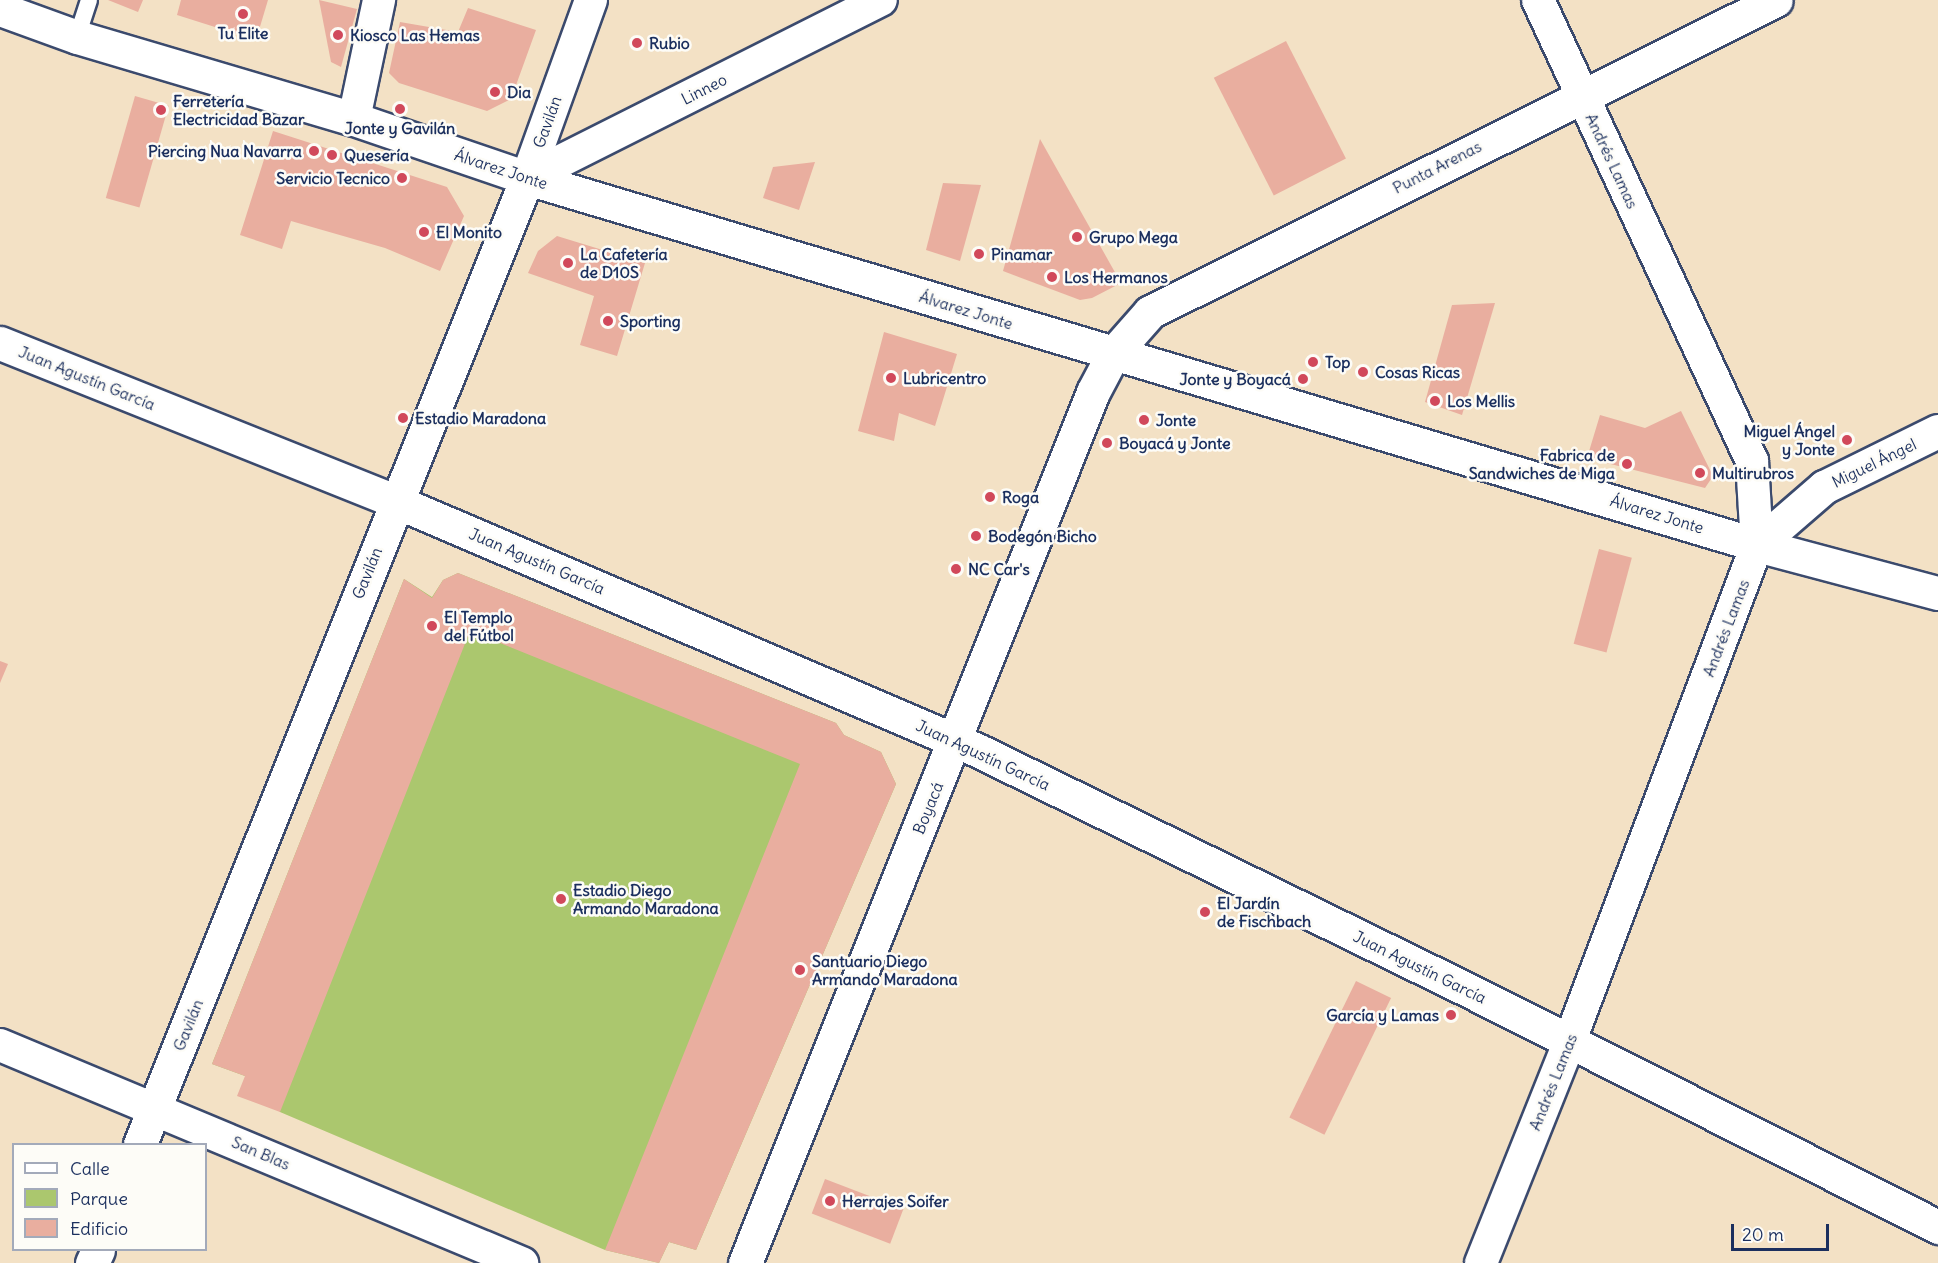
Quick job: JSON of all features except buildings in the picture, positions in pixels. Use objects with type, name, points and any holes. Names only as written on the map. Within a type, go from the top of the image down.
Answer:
[{"type":"street","points":[[354,119],[379,0]]},
{"type":"street","name":"Gavilán","points":[[140,1143],[395,501],[527,178],[591,0]]},
{"type":"street","name":"Linneo","points":[[527,178],[881,0]]},
{"type":"street","name":"Andrés Lamas","points":[[1481,1263],[1569,1042],[1757,545],[1752,461],[1538,0]]},
{"type":"street","name":"Punta Arenas","points":[[1113,354],[1150,312],[1581,94],[1776,0]]},
{"type":"street","name":"Álvarez Jonte","points":[[0,9],[77,37],[354,119],[527,178],[1113,354],[1296,404],[1757,545],[1938,593]]},
{"type":"street","name":"Juan Agustín García","points":[[0,343],[395,501],[955,740],[1569,1042],[1938,1227]]},
{"type":"street","name":"Boyacá","points":[[745,1263],[1093,392],[1113,354]]},
{"type":"street","name":"Miguel Ángel","points":[[1757,545],[1824,487],[1938,431]]},
{"type":"street","name":"San Blas","points":[[0,1045],[522,1263]]},
{"type":"lane","points":[[77,37],[89,0]]},
{"type":"green space","name":"Estadio Diego Armando Maradona","points":[[458,573],[836,723],[844,735],[881,752],[896,784],[696,1250],[669,1242],[659,1263],[605,1250],[280,1112],[245,1076],[212,1064],[404,579],[432,597],[443,580]]},
{"type":"place","name":"Tu Elite","points":[[243,14]]},
{"type":"place","name":"Kiosco Las Hemas","points":[[338,35]]},
{"type":"place","name":"Rubio","points":[[637,43]]},
{"type":"place","name":"Dia","points":[[495,92]]},
{"type":"place","name":"Jonte y Gavilán","points":[[400,109]]},
{"type":"place","name":"Ferretería Electricidad Bazar","points":[[161,110]]},
{"type":"place","name":"Piercing Nua Navarra","points":[[314,151]]},
{"type":"place","name":"Quesería","points":[[332,155]]},
{"type":"place","name":"Servicio Tecnico","points":[[402,178]]},
{"type":"place","name":"El Monito","points":[[424,232]]},
{"type":"place","name":"Grupo Mega","points":[[1077,237]]},
{"type":"place","name":"Pinamar","points":[[979,254]]},
{"type":"place","name":"La Cafetería de D10S","points":[[568,263]]},
{"type":"place","name":"Los Hermanos","points":[[1052,277]]},
{"type":"place","name":"Sporting","points":[[608,321]]},
{"type":"place","name":"Top","points":[[1313,362]]},
{"type":"place","name":"Cosas Ricas","points":[[1363,372]]},
{"type":"place","name":"Lubricentro","points":[[891,378]]},
{"type":"place","name":"Jonte y Boyacá","points":[[1303,379]]},
{"type":"place","name":"Los Mellis","points":[[1435,401]]},
{"type":"place","name":"Estadio Maradona","points":[[403,418]]},
{"type":"place","name":"Jonte","points":[[1144,420]]},
{"type":"place","name":"Miguel Ángel y Jonte","points":[[1847,440]]},
{"type":"place","name":"Boyacá y Jonte","points":[[1107,443]]},
{"type":"place","name":"Fabrica de Sandwiches de Miga","points":[[1627,464]]},
{"type":"place","name":"Multirubros","points":[[1700,473]]},
{"type":"place","name":"Roga","points":[[990,497]]},
{"type":"place","name":"Bodegón Bicho","points":[[976,536]]},
{"type":"place","name":"NC Car's","points":[[956,569]]},
{"type":"place","name":"El Templo del Fútbol","points":[[432,626]]},
{"type":"place","name":"Estadio Diego Armando Maradona","points":[[561,899]]},
{"type":"place","name":"El Jardín de Fischbach","points":[[1205,912]]},
{"type":"place","name":"Santuario Diego Armando Maradona","points":[[800,970]]},
{"type":"place","name":"García y Lamas","points":[[1451,1015]]},
{"type":"place","name":"Herrajes Soifer","points":[[830,1201]]}]
